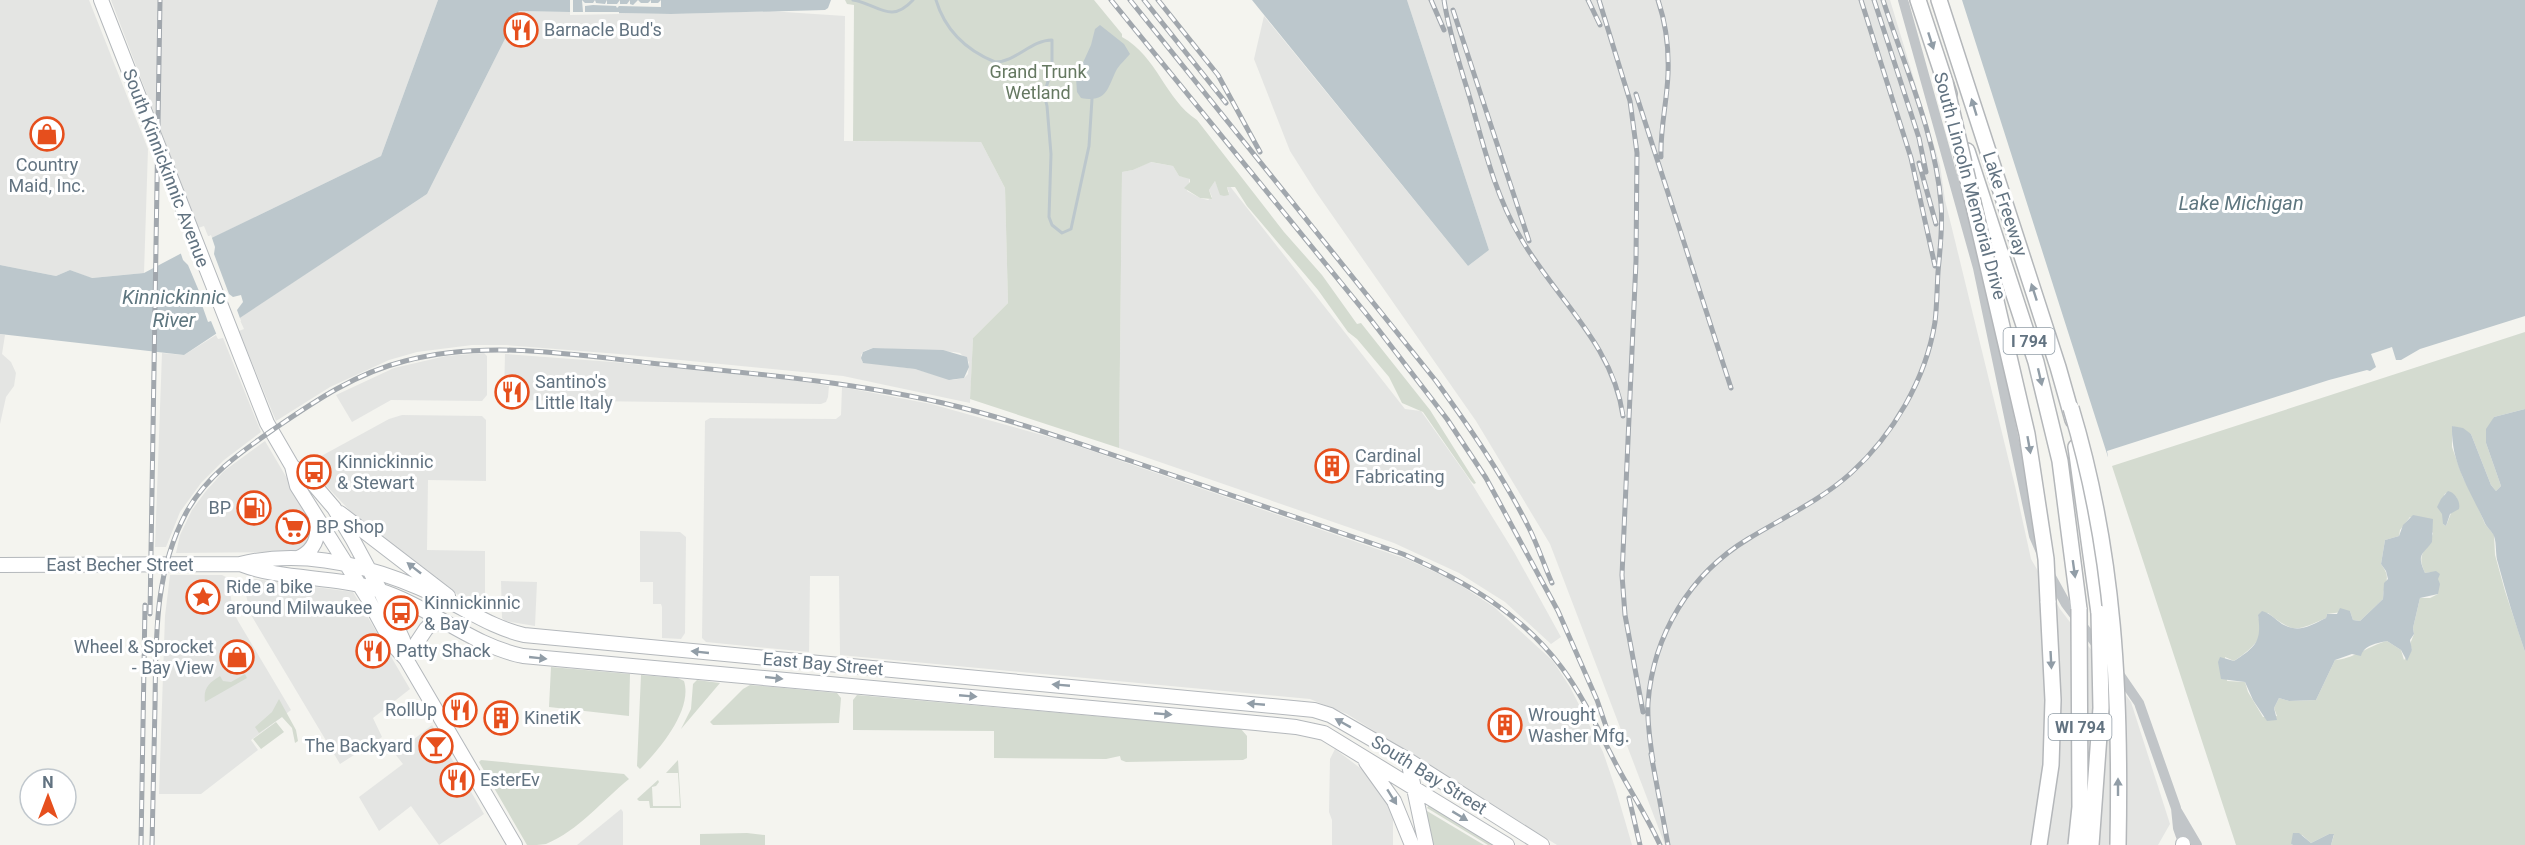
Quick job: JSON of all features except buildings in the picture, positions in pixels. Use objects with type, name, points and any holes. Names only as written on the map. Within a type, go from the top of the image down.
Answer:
[{"type":"highway","name":"I 794","points":[[1918,0],[2036,363],[2060,461],[2079,609]]},
{"type":"highway","name":"Lake Freeway","points":[[1939,0],[2071,408]]},
{"type":"highway","points":[[1945,82],[2027,434],[2045,548],[2053,700],[2051,765],[2039,845]]},
{"type":"highway","name":"I 794","points":[[2071,408],[2099,613]]},
{"type":"highway","points":[[2071,408],[2087,462],[2102,535],[2112,610],[2119,720],[2118,845]]},
{"type":"highway","name":"WI 794","points":[[2076,845],[2080,807],[2079,609]]},
{"type":"highway","name":"WI 794","points":[[2091,845],[2101,708],[2099,613]]},
{"type":"main road","name":"South Kinnickinnic Avenue","points":[[101,0],[231,334],[267,423],[292,466],[297,486],[393,645],[405,659],[515,845]]},
{"type":"main road","name":"South Kinnickinnic Avenue","points":[[292,466],[310,480],[334,508],[370,569],[403,640],[405,659]]},
{"type":"main road","points":[[334,508],[435,585],[458,606]]},
{"type":"main road","points":[[298,558],[307,554],[314,545],[317,534],[315,515]]},
{"type":"main road","name":"East Becher Street","points":[[0,565],[240,564],[262,559],[298,558],[346,564]]},
{"type":"main road","name":"East Becher Street","points":[[240,564],[262,572],[358,584]]},
{"type":"main road","name":"East Bay Street","points":[[346,564],[395,578],[458,606],[492,626],[524,635],[1314,710]]},
{"type":"main road","name":"East Bay Street","points":[[358,584],[411,603],[482,643],[504,652],[549,659],[743,675],[1312,730]]},
{"type":"main road","points":[[405,659],[426,628],[445,622]]},
{"type":"main road","points":[[492,626],[494,642],[504,652]]},
{"type":"main road","points":[[743,675],[745,657]]},
{"type":"main road","name":"South Bay Street","points":[[1314,710],[1330,715],[1408,760],[1542,845]]},
{"type":"main road","name":"South Bay Street","points":[[1312,730],[1324,733],[1507,845]]},
{"type":"main road","points":[[1361,755],[1395,801],[1412,845]]},
{"type":"main road","points":[[1408,760],[1426,845]]},
{"type":"street","name":"South Lincoln Memorial Drive","points":[[1903,0],[1978,268],[2034,537],[2054,586],[2139,703],[2187,845]]},
{"type":"shaded area","points":[[0,0],[89,0],[148,149],[144,273],[91,278],[70,270],[56,276],[0,265]]},
{"type":"shaded area","points":[[111,0],[438,0],[381,156],[212,238],[208,236],[204,226],[198,228]]},
{"type":"shaded area","points":[[1407,0],[1890,0],[1940,165],[1945,200],[2031,559],[2060,609],[2131,702],[2170,824],[2158,845],[1665,845],[1550,544],[1476,421],[1316,192],[1290,151],[1254,59],[1264,16],[1468,266],[1489,250]]},
{"type":"shaded area","points":[[519,11],[671,14],[769,11],[845,16],[844,141],[981,142],[1005,188],[1008,303],[973,338],[970,403],[843,376],[619,354],[506,345],[472,345],[417,352],[389,360],[330,387],[276,421],[239,331],[244,329],[239,318],[427,194]],"holes":[[[873,348],[960,353],[969,362],[968,374],[964,378],[953,380],[915,369],[862,362],[861,355],[864,351]]]},
{"type":"shaded area","points":[[1150,162],[1173,166],[1179,176],[1190,178],[1187,191],[1200,198],[1208,200],[1212,197],[1209,190],[1215,181],[1218,188],[1229,192],[1227,187],[1229,185],[1405,409],[1421,411],[1467,476],[1514,552],[1561,637],[1551,644],[1505,602],[1459,573],[1394,543],[1119,448],[1122,172],[1133,170]]},
{"type":"shaded area","points":[[0,334],[5,335],[2,354],[11,362],[16,373],[14,386],[6,397],[0,424]]},
{"type":"shaded area","points":[[216,335],[218,339],[223,338],[261,432],[224,460],[201,483],[180,512],[166,547],[155,547],[162,353],[184,355]]},
{"type":"shaded area","points":[[484,353],[487,356],[487,395],[482,401],[391,400],[352,422],[336,395],[394,368],[446,356]]},
{"type":"shaded area","points":[[505,354],[613,362],[801,381],[829,386],[828,397],[826,402],[821,404],[509,400],[504,395]]},
{"type":"shaded area","points":[[842,387],[931,404],[1060,440],[1409,560],[1454,581],[1494,607],[1553,661],[1570,687],[1603,752],[1632,845],[1557,845],[1347,714],[1310,699],[840,655],[839,576],[810,576],[809,652],[706,642],[702,638],[705,421],[710,418],[836,419],[841,415]]},
{"type":"shaded area","points":[[402,415],[482,416],[486,420],[486,481],[428,480],[427,550],[485,551],[485,597],[483,603],[478,606],[473,606],[355,516],[312,471],[311,465],[314,460],[389,419]]},
{"type":"shaded area","points":[[265,441],[311,519],[313,533],[305,548],[292,552],[176,553],[180,535],[192,510],[206,491],[224,471]]},
{"type":"shaded area","points":[[640,531],[680,532],[686,537],[685,633],[681,639],[662,638],[662,607],[661,604],[653,604],[653,582],[640,582]]},
{"type":"shaded area","points":[[170,575],[222,575],[228,578],[233,611],[291,710],[251,740],[258,750],[201,794],[159,794],[165,616]]},
{"type":"shaded area","points":[[255,579],[353,592],[410,689],[373,718],[382,737],[340,764],[251,615],[245,591],[248,582]]},
{"type":"shaded area","points":[[501,581],[537,582],[535,626],[505,621],[502,618]]},
{"type":"shaded area","points":[[432,725],[484,814],[439,845],[411,806],[379,831],[359,797],[403,764],[395,754]]},
{"type":"shaded area","points":[[1335,749],[1364,771],[1378,787],[1393,812],[1393,845],[1332,845],[1332,820],[1329,812],[1330,759]]},
{"type":"shaded area","points":[[621,809],[623,812],[623,845],[577,845]]},
{"type":"green space","name":"Grand Trunk Wetland","points":[[845,0],[1094,0],[1122,34],[1122,37],[1144,55],[1177,101],[1197,120],[1284,232],[1322,275],[1357,324],[1361,323],[1430,410],[1476,483],[1471,481],[1423,412],[1402,403],[1389,377],[1357,339],[1348,332],[1318,290],[1247,206],[1235,187],[1227,187],[1229,195],[1220,195],[1215,181],[1209,190],[1212,199],[1200,198],[1184,188],[1190,179],[1179,176],[1173,166],[1151,162],[1122,172],[1119,448],[970,399],[973,338],[1008,303],[1005,188],[981,142],[853,141],[854,5],[847,4]]},
{"type":"green space","points":[[2525,332],[2525,409],[2494,417],[2486,443],[2501,486],[2496,491],[2491,485],[2471,434],[2452,426],[2452,447],[2463,478],[2485,524],[2494,535],[2495,555],[2525,652],[2525,845],[2331,845],[2334,835],[2329,834],[2311,843],[2302,835],[2291,844],[2293,845],[2236,845],[2112,466]],"holes":[[[2446,493],[2457,498],[2446,526],[2443,524]],[[2410,517],[2433,533],[2421,560],[2425,573],[2432,572],[2438,594],[2430,598],[2420,598],[2410,644],[2412,650],[2404,660],[2401,650],[2387,641],[2347,658],[2335,660],[2316,700],[2289,701],[2279,698],[2274,708],[2277,716],[2263,717],[2248,692],[2245,682],[2227,681],[2225,657],[2234,661],[2254,644],[2261,631],[2258,615],[2268,613],[2285,625],[2297,628],[2326,618],[2327,614],[2350,611],[2353,620],[2360,621],[2383,599],[2387,578],[2381,564],[2385,540],[2399,536],[2400,530]]]},
{"type":"green space","points":[[551,667],[630,674],[629,716],[549,707]]},
{"type":"green space","points":[[245,674],[247,678],[205,702],[206,689],[220,676],[223,681],[231,682]]},
{"type":"green space","points":[[641,675],[678,678],[684,681],[685,692],[684,704],[672,729],[640,769],[637,766]]},
{"type":"green space","points":[[697,680],[720,683],[681,729],[691,709],[693,684]]},
{"type":"green space","points":[[750,685],[837,693],[841,698],[839,723],[713,725],[710,722],[743,689]]},
{"type":"green space","points":[[857,695],[1241,729],[1247,736],[1247,758],[1243,760],[1126,762],[1121,760],[1120,756],[1106,759],[994,758],[994,731],[853,730],[853,700]]},
{"type":"green space","points":[[279,699],[296,730],[298,741],[295,743],[292,728],[282,717],[259,733],[255,727],[272,712]]},
{"type":"green space","points":[[276,722],[284,732],[261,749],[253,739]]},
{"type":"green space","points":[[481,760],[624,774],[629,779],[569,831],[546,844],[527,845],[479,762]]},
{"type":"green space","points":[[678,760],[681,808],[650,808],[649,801],[637,799],[658,780],[656,786],[652,787],[653,806],[680,806],[678,773],[666,773]]},
{"type":"green space","points":[[1429,805],[1495,845],[1488,845],[1427,808]]},
{"type":"green space","points":[[1422,808],[1484,845],[1431,845]]},
{"type":"green space","points":[[700,834],[765,835],[765,845],[700,845]]},
{"type":"water","name":"Kinnickinnic River","points":[[438,0],[831,0],[825,10],[671,14],[519,11],[427,194],[184,355],[0,334],[0,265],[56,276],[70,270],[92,278],[144,273],[381,156]]},
{"type":"water","points":[[1252,0],[1407,0],[1489,250],[1468,266]]},
{"type":"water","name":"Lake Michigan","points":[[1962,0],[2525,0],[2525,323],[2108,457]]},
{"type":"water","points":[[1100,25],[1124,44],[1130,54],[1117,69],[1102,96],[1090,99],[1081,98],[1077,92],[1076,78],[1091,45],[1095,29]]},
{"type":"water","points":[[873,348],[943,350],[967,357],[969,367],[964,378],[949,380],[915,369],[863,363],[861,358],[863,352]]},
{"type":"water","points":[[2525,409],[2525,652],[2497,560],[2494,536],[2485,523],[2458,464],[2452,440],[2452,426],[2463,428],[2471,434],[2491,485],[2496,491],[2501,486],[2486,443],[2486,429],[2494,417]]},
{"type":"water","points":[[2448,491],[2455,495],[2459,509],[2450,514],[2446,526],[2443,524],[2442,514],[2437,507]]},
{"type":"water","points":[[2413,515],[2433,519],[2432,542],[2422,555],[2421,562],[2425,573],[2436,571],[2440,574],[2438,579],[2440,584],[2438,594],[2420,598],[2413,628],[2414,634],[2410,640],[2412,650],[2407,661],[2401,650],[2387,641],[2368,647],[2361,656],[2352,654],[2335,660],[2316,700],[2289,701],[2279,698],[2274,708],[2277,720],[2267,721],[2253,700],[2245,682],[2221,679],[2218,662],[2220,657],[2234,661],[2248,652],[2258,637],[2258,615],[2262,611],[2282,624],[2294,628],[2310,626],[2326,618],[2327,614],[2337,614],[2340,608],[2350,611],[2353,620],[2360,621],[2383,599],[2384,583],[2388,579],[2381,564],[2385,540],[2399,536],[2403,525]]},
{"type":"water","points":[[2293,833],[2299,833],[2311,843],[2329,834],[2334,834],[2331,845],[2293,845],[2291,844]]},
{"type":"pier","points":[[570,0],[573,0],[573,12],[583,12],[582,0],[585,3],[593,3],[595,0],[596,3],[605,4],[607,0],[607,4],[617,4],[620,0],[620,4],[627,4],[630,0],[630,4],[633,5],[638,0],[641,3],[648,3],[651,0],[651,3],[658,3],[661,0],[661,7],[619,6],[617,8],[616,6],[593,5],[585,6],[585,12],[619,12],[619,14],[570,15]]},
{"type":"pier","points":[[211,235],[215,247],[214,254],[229,294],[233,297],[241,295],[243,302],[237,310],[241,321],[218,338],[211,321],[208,322],[202,305],[204,303],[180,251]]},
{"type":"pier","points":[[2525,316],[2525,326],[2110,460],[2108,457],[2107,451],[2329,380],[2370,371],[2376,367],[2371,354],[2392,347],[2396,360],[2401,360],[2420,349]]},
{"type":"waterway","points":[[853,0],[890,12],[905,7],[913,0]]},
{"type":"waterway","points":[[936,0],[945,21],[958,38],[995,62],[1010,59],[1037,43],[1052,40],[1052,69],[1044,94],[1051,154],[1049,217],[1052,225],[1062,233],[1071,229],[1089,146],[1092,99]]},
{"type":"railway","points":[[150,614],[160,0]]},
{"type":"railway","points":[[1111,0],[1368,316],[1447,419],[1486,478],[1558,611],[1597,700],[1611,741]]},
{"type":"railway","points":[[1130,0],[1436,381],[1474,434],[1519,509],[1552,583]]},
{"type":"railway","points":[[1144,0],[1226,103]]},
{"type":"railway","points":[[1158,0],[1218,75],[1260,152]]},
{"type":"railway","points":[[1431,0],[1444,30]]},
{"type":"railway","points":[[1444,0],[1456,51],[1503,203],[1533,257],[1595,343],[1617,390],[1623,416]]},
{"type":"railway","points":[[1588,0],[1600,25]]},
{"type":"railway","points":[[1599,0],[1630,101],[1637,153],[1636,261],[1622,575],[1625,615],[1643,712]]},
{"type":"railway","points":[[1658,0],[1665,27],[1668,65],[1661,157]]},
{"type":"railway","points":[[1861,0],[1911,158],[1935,266]]},
{"type":"railway","points":[[1874,0],[1919,138],[1926,172]]},
{"type":"railway","points":[[1653,761],[1648,717],[1651,678],[1667,630],[1678,609],[1692,588],[1727,553],[1827,492],[1866,458],[1894,424],[1905,405],[1916,385],[1931,343],[1936,316],[1941,230],[1938,178],[1918,101],[1883,0]]},
{"type":"railway","points":[[1453,10],[1529,241]]},
{"type":"railway","points":[[1636,94],[1731,388]]},
{"type":"railway","points":[[1919,163],[1936,224]]},
{"type":"railway","points":[[152,845],[159,607],[168,559],[186,513],[194,500],[214,476],[249,447],[305,408],[353,380],[405,361],[465,351],[496,350],[558,353],[797,378],[907,395],[943,403],[1061,437],[1403,554],[1448,575],[1490,600],[1529,631],[1546,648],[1578,692],[1660,845]]},
{"type":"railway","points":[[141,845],[145,605]]},
{"type":"railway","points":[[1651,754],[1668,845]]},
{"type":"railway","points":[[1629,798],[1640,845]]},
{"type":"place","name":"Barnacle Bud's","points":[[521,30]]},
{"type":"place","name":"Country Maid, Inc.","points":[[47,134]]},
{"type":"place","name":"Santino's Little Italy","points":[[512,392]]},
{"type":"place","name":"Cardinal Fabricating","points":[[1332,466]]},
{"type":"place","name":"Kinnickinnic & Stewart","points":[[314,472]]},
{"type":"place","name":"BP","points":[[254,508]]},
{"type":"place","name":"BP Shop","points":[[293,527]]},
{"type":"place","name":"Ride a bike around Milwaukee","points":[[203,597]]},
{"type":"place","name":"Kinnickinnic & Bay","points":[[401,613]]},
{"type":"place","name":"Patty Shack","points":[[373,651]]},
{"type":"place","name":"Wheel & Sprocket - Bay View","points":[[237,657]]},
{"type":"place","name":"RollUp","points":[[460,710]]},
{"type":"place","name":"KinetiK","points":[[501,718]]},
{"type":"place","name":"Wrought Washer Mfg.","points":[[1505,725]]},
{"type":"place","name":"The Backyard","points":[[436,746]]},
{"type":"place","name":"EsterEv","points":[[457,780]]}]
